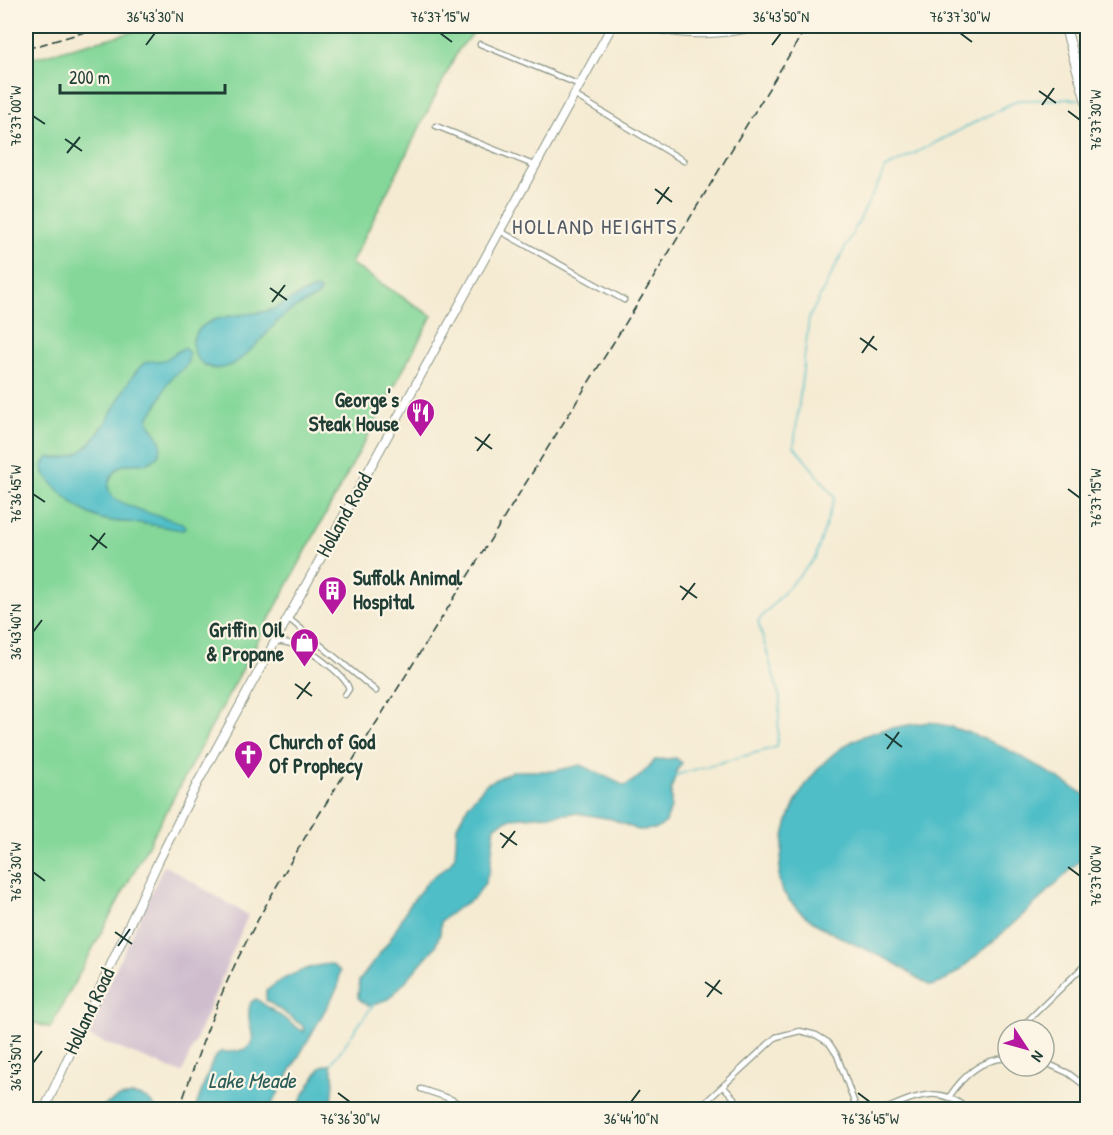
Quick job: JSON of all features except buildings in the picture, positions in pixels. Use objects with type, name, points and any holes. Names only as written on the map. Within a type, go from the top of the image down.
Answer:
[{"type":"highway","points":[[1065,26],[1088,107]]},
{"type":"main road","name":"Holland Road","points":[[44,1110],[176,825],[612,26]]},
{"type":"street","points":[[644,26],[700,35],[732,33],[765,26]]},
{"type":"street","points":[[480,44],[580,85]]},
{"type":"street","points":[[574,95],[684,161]]},
{"type":"street","points":[[436,126],[536,166]]},
{"type":"street","points":[[500,231],[624,300]]},
{"type":"street","points":[[288,618],[376,692]]},
{"type":"street","points":[[275,641],[304,649],[324,663],[348,683],[349,689],[345,695]]},
{"type":"street","points":[[1030,1018],[1088,962]]},
{"type":"street","points":[[697,1110],[776,1037],[800,1032],[816,1035],[829,1043],[837,1055],[857,1110]]},
{"type":"street","points":[[949,1097],[975,1068],[996,1060]]},
{"type":"street","points":[[1056,1067],[1086,1085]]},
{"type":"street","points":[[723,1086],[745,1110]]},
{"type":"street","points":[[421,1089],[452,1099],[469,1110]]},
{"type":"street","points":[[883,1110],[921,1095],[933,1094],[949,1097],[968,1110]]},
{"type":"shaded area","points":[[164,865],[248,915],[182,1073],[85,1035]]},
{"type":"green space","points":[[155,26],[480,26],[459,49],[351,264],[432,316],[50,1028],[26,1020],[26,60]]},
{"type":"water","points":[[316,289],[320,290],[318,296],[286,314],[238,361],[227,367],[216,369],[202,363],[196,355],[192,342],[197,332],[214,320],[270,310]]},
{"type":"water","points":[[184,348],[189,353],[187,364],[169,381],[149,417],[150,425],[161,443],[158,455],[153,461],[147,463],[121,466],[115,471],[108,486],[114,498],[143,511],[182,523],[186,527],[183,530],[140,523],[108,521],[75,505],[46,476],[43,471],[44,463],[50,457],[67,458],[81,451],[104,425],[132,377],[144,363],[164,360]]},
{"type":"water","points":[[930,722],[973,734],[1012,752],[1088,797],[1087,853],[1033,906],[966,965],[949,978],[931,986],[896,964],[834,934],[804,915],[782,890],[779,876],[785,831],[791,813],[799,795],[823,764],[838,751],[872,733]]},
{"type":"water","points":[[676,758],[682,763],[677,770],[671,790],[671,807],[666,822],[657,829],[638,830],[612,819],[576,813],[511,818],[495,826],[490,869],[484,885],[473,899],[441,921],[440,934],[435,947],[388,999],[368,1006],[358,998],[359,981],[390,940],[410,904],[429,880],[449,865],[455,856],[457,826],[469,804],[486,784],[513,771],[554,771],[581,765],[625,786],[639,777],[655,760]]},
{"type":"water","name":"Lake Meade","points":[[331,964],[340,971],[338,987],[269,1109],[195,1109],[213,1060],[220,1052],[237,1051],[247,1048],[252,1043],[249,1021],[251,1002],[256,999],[304,1032],[303,1026],[266,1000],[266,991],[297,973]]},
{"type":"water","name":"Lake Meade","points":[[324,1065],[331,1065],[333,1070],[332,1109],[297,1109],[304,1094]]},
{"type":"water","name":"Lake Meade","points":[[132,1095],[146,1099],[156,1109],[98,1109],[119,1097]]},
{"type":"waterway","points":[[673,777],[777,747],[780,698],[758,621],[815,558],[835,497],[794,446],[809,318],[886,168],[1018,100],[1079,99]]},
{"type":"waterway","points":[[331,1064],[375,1002]]},
{"type":"railway","points":[[26,49],[106,26]]},
{"type":"railway","points":[[179,1110],[222,993],[283,875],[807,26]]},
{"type":"place","name":"George's Steak House","points":[[420,438]]},
{"type":"place","name":"Suffolk Animal Hospital","points":[[332,616]]},
{"type":"place","name":"Griffin Oil & Propane","points":[[305,668]]},
{"type":"place","name":"Church of God Of Prophecy","points":[[248,780]]},
{"type":"district","name":"HOLLAND HEIGHTS","points":[[595,226]]}]
